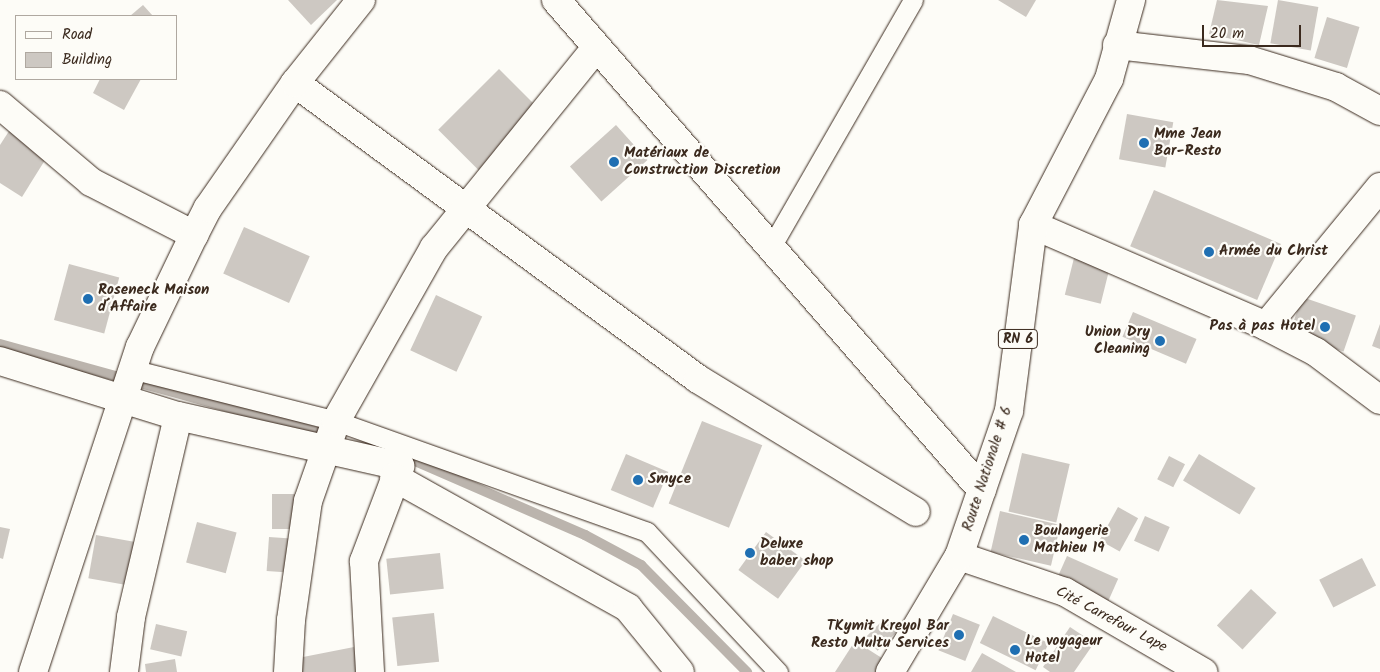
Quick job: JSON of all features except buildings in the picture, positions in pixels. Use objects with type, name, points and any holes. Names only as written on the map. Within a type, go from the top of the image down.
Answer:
[{"type":"street","points":[[33,672],[127,383],[194,235],[208,208],[295,83],[361,0]]},
{"type":"street","points":[[556,0],[982,490]]},
{"type":"street","name":"Route Nationale # 6","points":[[890,672],[959,556],[1009,412],[1032,225],[1109,79],[1131,0]]},
{"type":"street","points":[[1117,45],[1249,60],[1336,88],[1380,111]]},
{"type":"street","points":[[288,672],[290,620],[308,502],[330,435],[434,248],[596,48]]},
{"type":"street","points":[[295,83],[698,379],[916,512]]},
{"type":"street","points":[[0,105],[91,182],[194,235]]},
{"type":"street","points":[[1266,326],[1380,187]]},
{"type":"street","points":[[1032,225],[1266,326],[1316,352],[1380,400]]},
{"type":"street","points":[[0,361],[127,383],[178,416],[330,435],[400,466],[394,477],[364,560],[370,672]]},
{"type":"street","points":[[124,672],[131,617],[178,416]]},
{"type":"street","points":[[394,477],[628,608],[680,672]]},
{"type":"street","name":"Cité Carrefour Lape","points":[[959,556],[1065,592],[1203,672]]},
{"type":"lane","points":[[771,247],[913,0]]},
{"type":"lane","points":[[127,383],[330,435],[647,532],[778,672]]},
{"type":"waterway","points":[[0,344],[329,435]]},
{"type":"waterway","points":[[401,455],[585,535],[641,565],[747,672]]},
{"type":"place","name":"Mme Jean Bar-Resto","points":[[1144,143]]},
{"type":"place","name":"Matériaux de Construction Discretion","points":[[614,162]]},
{"type":"place","name":"Armée du Christ","points":[[1209,252]]},
{"type":"place","name":"Roseneck Maison d´Affaire","points":[[88,299]]},
{"type":"place","name":"Pas à pas Hotel","points":[[1325,327]]},
{"type":"place","name":"Union Dry Cleaning","points":[[1160,341]]},
{"type":"place","name":"Smyce","points":[[638,480]]},
{"type":"place","name":"Boulangerie Mathieu 19","points":[[1024,540]]},
{"type":"place","name":"Deluxe baber shop","points":[[750,553]]},
{"type":"place","name":"TKymit Kreyol Bar Resto Multu Services","points":[[959,635]]},
{"type":"place","name":"Le voyageur Hotel","points":[[1015,650]]}]
